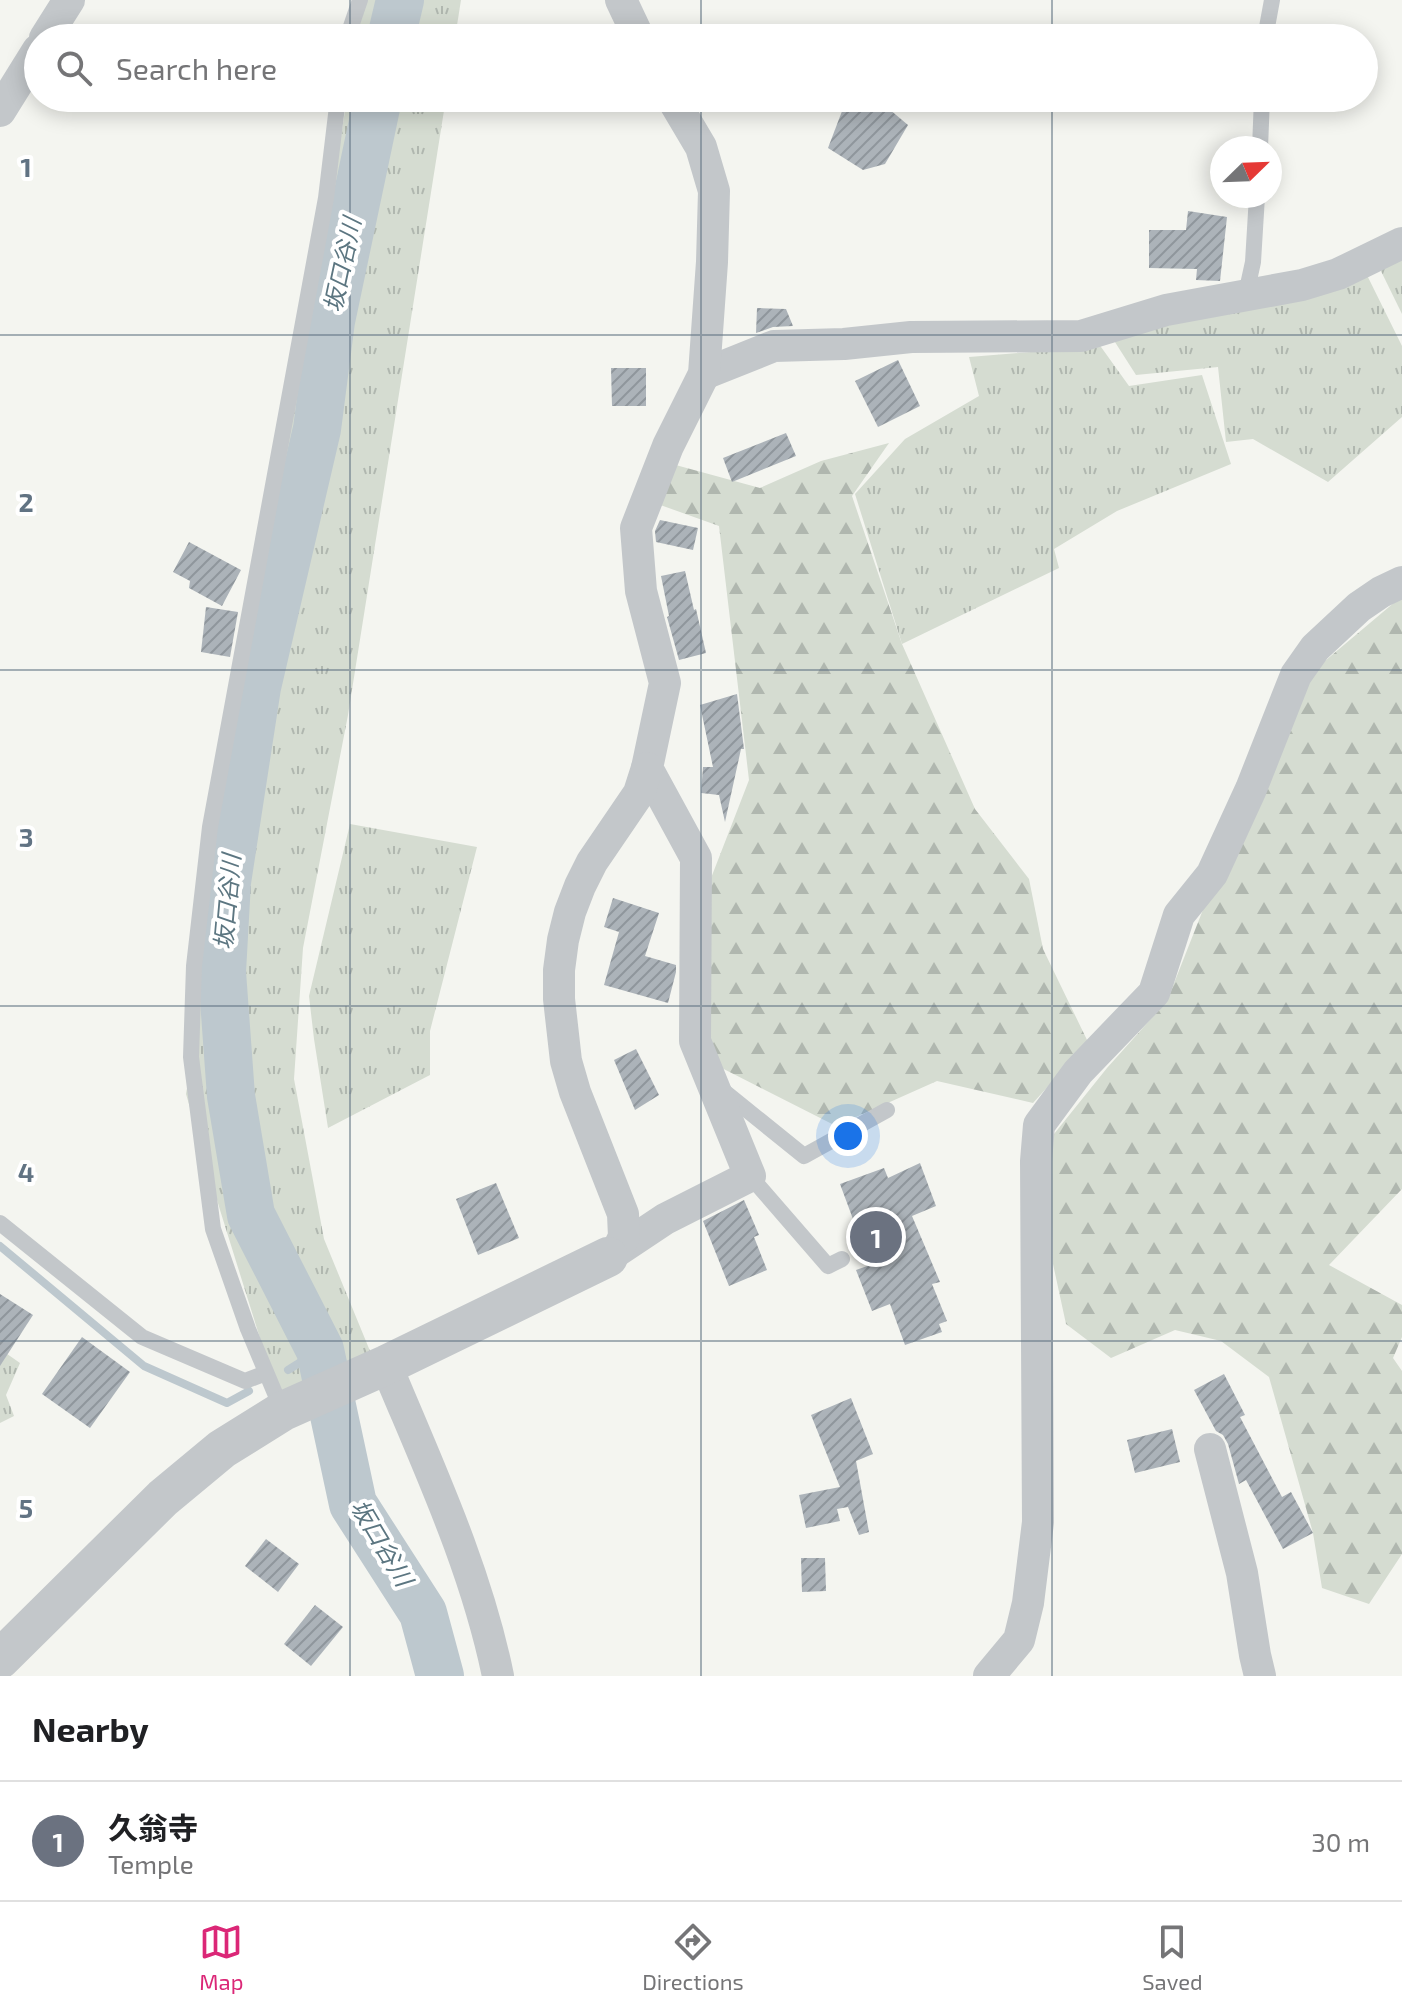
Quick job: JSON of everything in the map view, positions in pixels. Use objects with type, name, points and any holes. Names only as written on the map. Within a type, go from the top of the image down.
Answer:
[{"type":"street","points":[[54,24],[69,0]]},
{"type":"street","points":[[621,0],[632,24]]},
{"type":"street","points":[[0,111],[24,72]]},
{"type":"street","points":[[608,1257],[624,1237],[623,1214],[566,1061],[559,970],[570,912],[580,886],[592,862],[639,793],[665,683],[641,591],[636,528],[668,446],[704,374],[714,191],[701,147],[680,112]]},
{"type":"street","points":[[704,374],[774,346],[844,344],[911,337],[1081,336],[1166,310],[1302,285],[1338,274],[1402,243]]},
{"type":"street","points":[[989,1676],[1019,1640],[1028,1603],[1038,1522],[1036,1161],[1039,1125],[1078,1072],[1154,993],[1179,915],[1212,874],[1251,789],[1296,675],[1315,648],[1359,607],[1402,582]]},
{"type":"street","points":[[0,1659],[163,1498],[222,1449],[291,1408],[608,1257],[665,1219],[750,1176],[695,1041],[696,858],[647,768]]},
{"type":"street","points":[[380,1367],[456,1535],[492,1644],[498,1676]]},
{"type":"street","points":[[1210,1449],[1242,1573],[1260,1676]]},
{"type":"lane","points":[[352,24],[360,0]]},
{"type":"lane","points":[[1268,24],[1272,0]]},
{"type":"lane","points":[[291,1408],[266,1373],[213,1229],[191,1057],[194,966],[210,827],[326,198],[336,112]]},
{"type":"lane","points":[[1260,136],[1261,112]]},
{"type":"lane","points":[[1246,294],[1253,262],[1256,208]]},
{"type":"lane","points":[[711,1080],[804,1156],[887,1110]]},
{"type":"lane","points":[[750,1176],[828,1266],[842,1259]]},
{"type":"lane","points":[[0,1223],[142,1337],[245,1381],[266,1373]]},
{"type":"green space","points":[[364,0],[461,0],[457,24],[360,24]]},
{"type":"green space","points":[[345,112],[444,112],[348,715],[303,948],[294,1079],[324,1239],[370,1351],[279,1399],[186,1094],[197,1029],[204,883],[323,250]]},
{"type":"green space","points":[[1402,252],[1402,314],[1378,265]]},
{"type":"green space","points":[[1361,263],[1402,346],[1402,417],[1328,482],[1253,439],[1226,442],[1218,367],[1136,375],[1106,328]]},
{"type":"green space","points":[[1091,333],[1129,386],[1202,375],[1231,464],[1117,511],[1054,549],[1059,568],[902,644],[855,494],[905,439],[979,396],[969,357],[1067,349]]},
{"type":"green space","points":[[889,443],[852,496],[902,644],[975,809],[1029,879],[1043,949],[1088,1042],[1033,1103],[937,1081],[836,1126],[702,1058],[706,891],[749,780],[719,526],[652,502],[672,464],[760,488],[821,461]]},
{"type":"green space","points":[[1402,596],[1402,1189],[1329,1265],[1402,1305],[1402,1337],[1393,1358],[1402,1371],[1402,1554],[1369,1604],[1322,1588],[1313,1533],[1269,1377],[1221,1341],[1175,1330],[1111,1358],[1066,1324],[1053,1264],[1050,1139],[1107,1068],[1167,1001],[1208,897],[1313,671]]},
{"type":"green space","points":[[350,824],[477,847],[430,1031],[430,1075],[328,1128],[309,996]]},
{"type":"green space","points":[[0,1349],[20,1363],[6,1395],[14,1416],[0,1423]]},
{"type":"building","points":[[842,112],[893,112],[908,125],[885,164],[863,170],[828,148]]},
{"type":"building","points":[[1188,211],[1227,217],[1220,281],[1196,280],[1197,269],[1149,268],[1149,230],[1186,230]]},
{"type":"building","points":[[757,308],[786,309],[793,326],[773,327],[756,333]]},
{"type":"building","points":[[898,360],[920,406],[878,427],[855,381]]},
{"type":"building","points":[[611,368],[646,368],[646,406],[612,406]]},
{"type":"building","points":[[786,433],[796,456],[732,482],[723,458]]},
{"type":"building","points":[[660,520],[698,528],[693,550],[656,542],[655,531]]},
{"type":"building","points":[[189,542],[241,570],[222,606],[189,588],[190,581],[173,572]]},
{"type":"building","points":[[685,571],[706,653],[679,660],[667,617],[661,576]]},
{"type":"building","points":[[206,607],[238,612],[230,657],[201,652]]},
{"type":"building","points":[[737,694],[744,749],[741,749],[725,822],[719,795],[701,793],[703,767],[713,767],[700,705]]},
{"type":"building","points":[[613,898],[659,913],[645,956],[676,965],[668,1003],[604,985],[619,932],[604,927]]},
{"type":"building","points":[[636,1049],[659,1095],[635,1110],[614,1060]]},
{"type":"building","points":[[920,1163],[936,1206],[912,1216],[940,1282],[932,1284],[947,1321],[939,1324],[942,1332],[905,1345],[890,1304],[872,1311],[856,1270],[870,1265],[840,1184],[884,1168],[888,1178]]},
{"type":"building","points":[[496,1183],[519,1238],[478,1255],[456,1199]]},
{"type":"building","points":[[744,1200],[759,1235],[754,1237],[767,1270],[729,1286],[703,1221]]},
{"type":"building","points":[[0,1294],[33,1315],[0,1366]]},
{"type":"building","points":[[82,1337],[130,1372],[90,1428],[42,1394]]},
{"type":"building","points":[[1224,1374],[1245,1415],[1240,1417],[1282,1497],[1291,1492],[1313,1533],[1283,1549],[1246,1480],[1239,1484],[1228,1444],[1223,1435],[1216,1431],[1194,1390]]},
{"type":"building","points":[[851,1398],[873,1454],[856,1461],[869,1532],[859,1535],[848,1507],[837,1509],[840,1521],[806,1528],[799,1495],[840,1487],[811,1415]]},
{"type":"building","points":[[1172,1429],[1180,1462],[1135,1473],[1127,1440]]},
{"type":"building","points":[[266,1539],[299,1564],[278,1592],[245,1566]]},
{"type":"building","points":[[801,1558],[825,1558],[826,1591],[802,1592]]},
{"type":"building","points":[[315,1605],[343,1627],[311,1666],[284,1644]]},
{"type":"waterway","name":"坂口谷川","points":[[394,24],[400,0]]},
{"type":"waterway","name":"坂口谷川","points":[[375,112],[331,321],[317,429],[257,687],[227,882],[222,972],[231,1096],[251,1215],[320,1350],[353,1504],[423,1613],[440,1676]]},
{"type":"waterway","points":[[0,1246],[144,1366],[227,1403],[249,1391]]},
{"type":"waterway","points":[[288,1370],[320,1350]]},
{"type":"place","name":"久翁寺","points":[[876,1237]]}]
